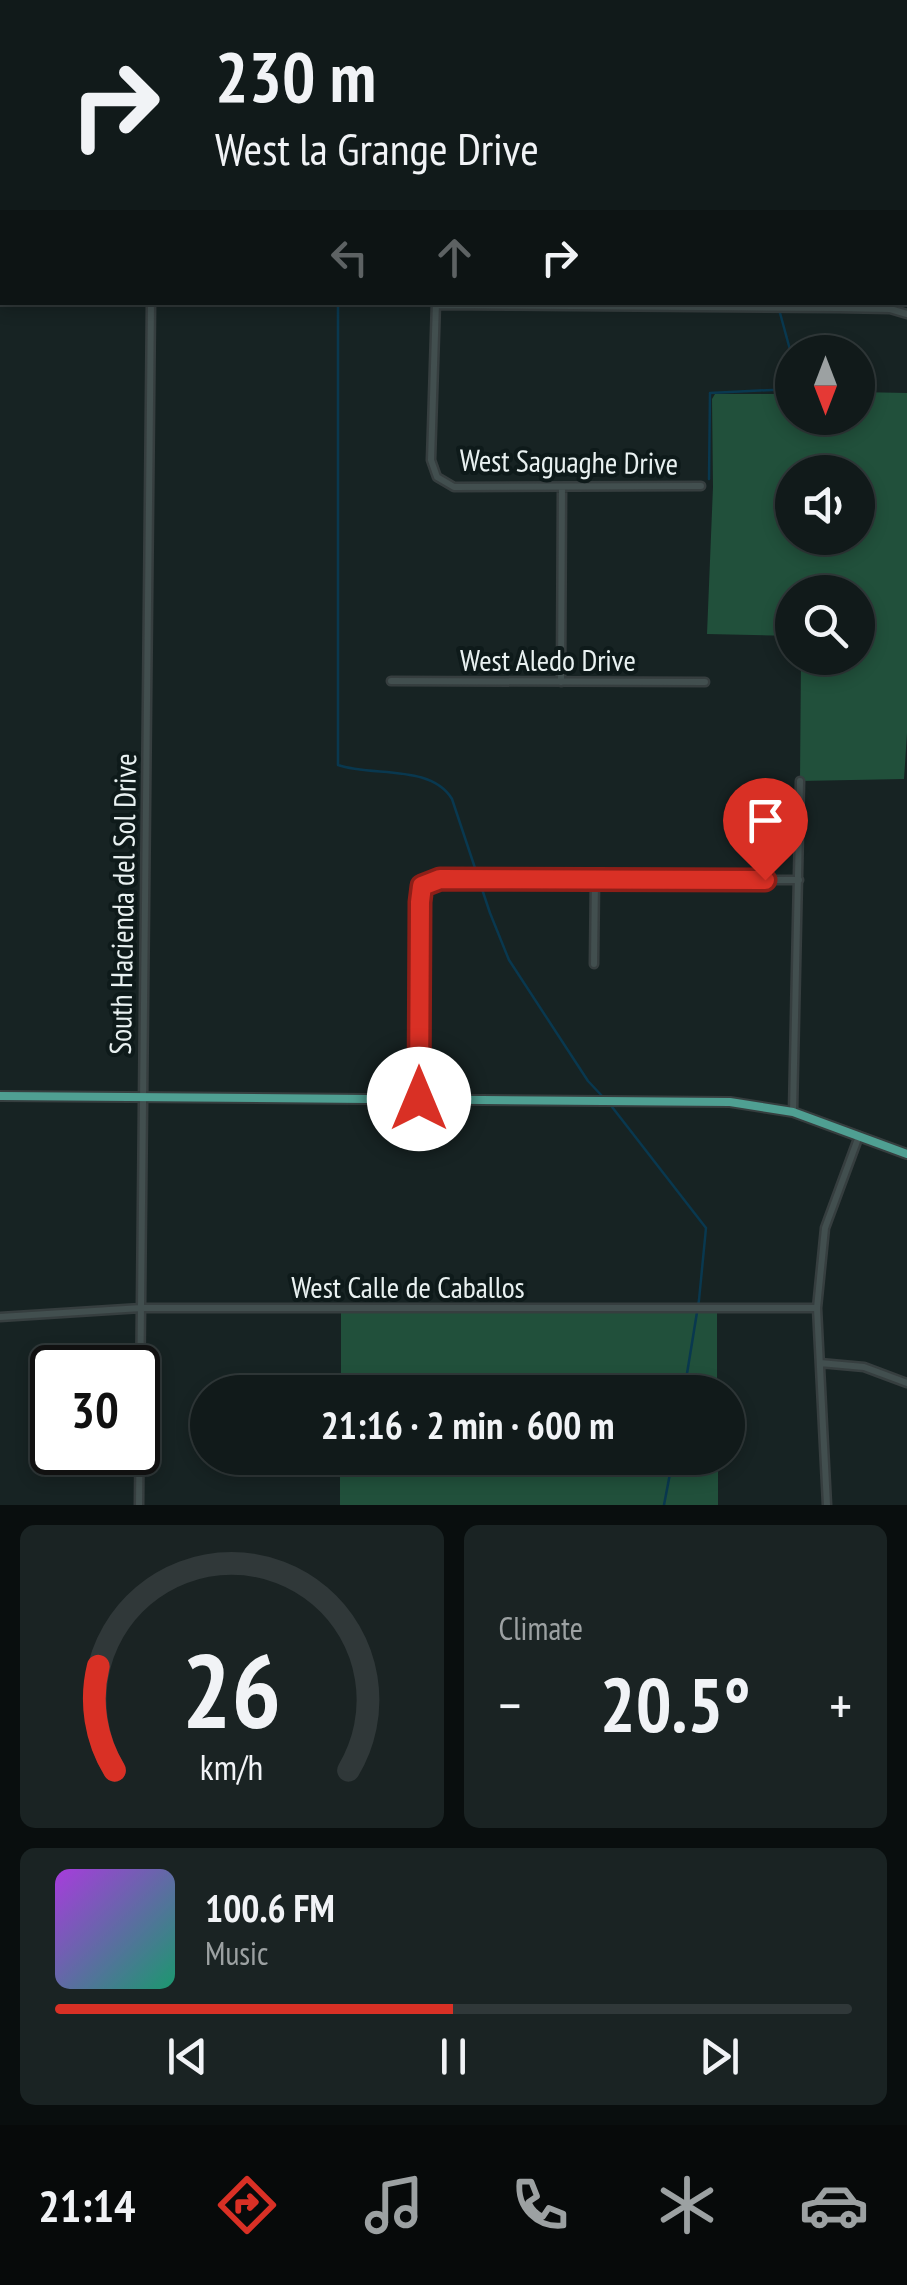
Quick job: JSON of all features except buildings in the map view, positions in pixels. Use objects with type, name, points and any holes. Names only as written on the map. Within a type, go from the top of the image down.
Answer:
[{"type":"main road","points":[[0,1096],[730,1102],[793,1112],[907,1154]]},
{"type":"street","name":"South Hacienda del Sol Drive","points":[[139,1505],[151,305]]},
{"type":"street","name":"West Saguaghe Drive","points":[[436,305],[431,460],[437,477],[454,486],[702,486]]},
{"type":"street","points":[[838,305],[907,314]]},
{"type":"street","points":[[560,682],[562,488]]},
{"type":"street","name":"West Aledo Drive","points":[[391,681],[705,682]]},
{"type":"street","points":[[793,1112],[800,782]]},
{"type":"street","points":[[594,964],[595,878]]},
{"type":"street","points":[[419,1099],[422,886],[440,879],[799,880]]},
{"type":"street","points":[[828,1505],[817,1308],[825,1228],[859,1136]]},
{"type":"street","name":"West Calle de Caballos","points":[[0,1318],[141,1308],[817,1308]]},
{"type":"street","points":[[820,1363],[864,1367],[907,1384]]},
{"type":"green space","points":[[875,392],[907,393],[904,779],[800,781],[801,675],[875,675],[875,575],[775,575],[775,636],[707,634],[715,394],[775,394],[775,435],[875,435]]},
{"type":"green space","points":[[717,1308],[717,1375],[341,1375],[341,1309]]},
{"type":"green space","points":[[340,1475],[718,1475],[718,1505],[340,1505]]},
{"type":"waterway","points":[[338,305],[338,765],[416,776],[443,788],[452,799],[509,960],[588,1081],[603,1097]]},
{"type":"waterway","points":[[778,305],[786,335]]},
{"type":"waterway","points":[[709,479],[710,393],[775,390]]},
{"type":"waterway","points":[[609,1103],[706,1228],[687,1375]]},
{"type":"waterway","points":[[664,1505],[670,1475]]},
{"type":"route","points":[[419,1099],[422,886],[440,879],[765,880]]}]
